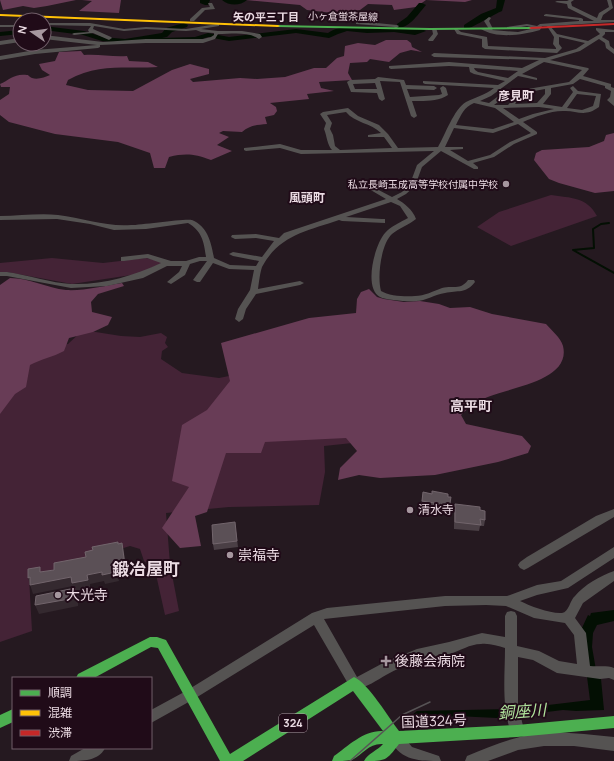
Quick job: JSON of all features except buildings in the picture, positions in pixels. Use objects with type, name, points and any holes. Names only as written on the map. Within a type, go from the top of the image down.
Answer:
[{"type":"main road","name":"小ヶ倉蛍茶屋線","points":[[0,15],[196,23],[216,33],[396,28],[458,31],[539,28],[592,23],[614,24]]},
{"type":"main road","points":[[84,677],[150,642],[157,641],[164,645],[227,761]]},
{"type":"main road","name":"国道324号","points":[[354,683],[396,738],[516,726],[614,722]]},
{"type":"main road","name":"324","points":[[232,761],[354,683]]},
{"type":"main road","points":[[0,722],[12,716]]},
{"type":"main road","points":[[339,761],[368,740],[378,737],[396,738]]},
{"type":"main road","points":[[371,761],[385,752],[396,738]]},
{"type":"street","points":[[546,15],[569,16],[581,19],[581,22],[592,23],[598,20],[601,14],[611,8],[609,0]]},
{"type":"street","points":[[557,2],[570,1],[570,7],[602,31],[614,31]]},
{"type":"street","points":[[52,24],[85,24],[123,30],[146,28],[171,29],[196,23],[204,8],[213,8],[210,4]]},
{"type":"street","points":[[364,15],[367,19],[360,23],[397,26],[396,28]]},
{"type":"street","points":[[487,29],[486,21],[489,18]]},
{"type":"street","points":[[509,28],[527,25],[539,28],[540,25],[614,21]]},
{"type":"street","points":[[0,26],[12,26]]},
{"type":"street","points":[[455,40],[458,31],[485,38],[485,47],[557,51],[559,48],[556,44],[558,40],[550,27]]},
{"type":"street","points":[[431,40],[436,34],[434,29]]},
{"type":"street","points":[[53,37],[62,34],[90,31],[109,38]]},
{"type":"street","points":[[238,319],[257,282],[258,268],[274,245],[280,240],[287,235],[392,199],[410,189],[413,185],[419,166],[441,148],[462,109],[472,101],[482,98],[497,89],[523,70],[535,64],[578,50],[603,34],[602,31]]},
{"type":"street","points":[[0,58],[35,52],[103,44],[146,41],[203,41],[216,33],[242,32],[258,36]]},
{"type":"street","points":[[556,35],[590,43]]},
{"type":"street","points":[[599,36],[607,42],[608,47],[614,52]]},
{"type":"street","points":[[53,37],[103,44]]},
{"type":"street","points":[[0,43],[12,41]]},
{"type":"street","points":[[425,82],[459,84],[497,89],[506,93],[522,92],[571,83],[586,69],[547,61],[434,55]]},
{"type":"street","points":[[391,66],[428,64],[472,68],[523,70]]},
{"type":"street","points":[[454,66],[472,68],[486,76],[508,80]]},
{"type":"street","points":[[517,74],[535,79]]},
{"type":"street","points":[[579,77],[610,85],[614,90],[614,98],[610,100],[614,104]]},
{"type":"street","points":[[380,91],[353,92],[350,82],[377,80],[382,78],[402,81],[406,87],[414,116]]},
{"type":"street","points":[[377,80],[382,99]]},
{"type":"street","points":[[571,83],[576,92]]},
{"type":"street","points":[[406,87],[443,88],[459,84]]},
{"type":"street","points":[[596,94],[599,89],[610,85]]},
{"type":"street","points":[[539,105],[548,94],[548,87]]},
{"type":"street","points":[[409,99],[430,99],[444,96],[443,88]]},
{"type":"street","points":[[509,107],[517,100],[522,92]]},
{"type":"street","points":[[576,92],[596,94]]},
{"type":"street","points":[[452,126],[493,131],[519,122],[534,113],[563,109],[576,92]]},
{"type":"street","points":[[489,106],[506,93]]},
{"type":"street","points":[[472,101],[497,107],[539,105],[582,112],[594,108],[599,96],[596,94]]},
{"type":"street","points":[[467,164],[492,156],[507,145],[535,133],[497,107]]},
{"type":"street","points":[[338,152],[332,147],[330,135],[327,129],[329,123],[323,114],[348,110],[352,116],[374,124],[385,135],[396,150]]},
{"type":"street","points":[[370,136],[385,135]]},
{"type":"street","points":[[246,149],[280,146],[302,152],[338,152],[372,149],[396,150],[461,148]]},
{"type":"street","points":[[441,148],[476,168]]},
{"type":"street","points":[[371,188],[402,205],[410,214],[412,219],[388,234],[386,238],[378,262],[376,283],[377,291],[384,296],[416,299],[445,290],[456,290],[467,287],[472,282]]},
{"type":"street","points":[[0,218],[56,217],[123,228],[146,227],[189,221],[206,235],[211,260],[197,280]]},
{"type":"street","points":[[337,218],[382,221]]},
{"type":"street","points":[[235,236],[256,236],[280,240]]},
{"type":"street","points":[[234,254],[264,260]]},
{"type":"street","points":[[124,259],[148,256],[171,264]]},
{"type":"street","points":[[0,274],[71,286],[107,284],[140,276],[166,264],[187,263],[199,260],[211,260],[229,267],[258,268]]},
{"type":"street","points":[[171,282],[182,273],[187,263]]},
{"type":"street","points":[[253,292],[300,283]]},
{"type":"street","points":[[524,565],[543,552],[579,533],[604,516],[614,513]]},
{"type":"street","points":[[507,602],[537,590],[564,585],[614,552]]},
{"type":"street","points":[[152,716],[190,695],[316,617],[327,614],[445,601],[486,600],[507,602],[534,613],[563,618],[571,614],[578,600],[606,578],[614,576]]},
{"type":"street","points":[[511,616],[512,706],[516,726]]},
{"type":"street","points":[[567,616],[580,633],[584,671]]},
{"type":"street","points":[[316,617],[352,676],[354,683],[361,682],[375,673],[396,663],[482,638],[535,655],[557,667],[600,673],[609,672],[614,674]]},
{"type":"street","points":[[396,738],[408,752],[434,761]]},
{"type":"street","points":[[472,761],[501,749],[533,740],[565,739],[614,744]]},
{"type":"street","points":[[76,761],[96,749]]},
{"type":"shaded area","points":[[0,0],[76,0],[34,8],[23,6],[3,10]]},
{"type":"shaded area","points":[[82,0],[121,0],[119,13],[79,11],[92,1]]},
{"type":"shaded area","points":[[246,0],[426,0],[416,7],[394,10],[392,5],[368,4],[360,10],[333,13],[307,10],[300,5]]},
{"type":"shaded area","points":[[426,0],[472,0],[465,2]]},
{"type":"shaded area","points":[[386,40],[407,40],[411,43],[412,47],[422,52],[411,50],[400,53],[389,62],[370,59],[367,62],[350,63],[348,73],[352,80],[319,82],[321,88],[334,91],[307,94],[309,99],[270,103],[276,107],[277,111],[274,115],[265,117],[267,124],[257,125],[242,132],[223,131],[219,133],[229,137],[217,145],[232,151],[211,160],[195,155],[180,155],[169,157],[165,168],[154,168],[150,153],[118,142],[55,134],[9,122],[0,115],[0,100],[9,94],[10,87],[1,87],[0,84],[19,75],[28,75],[37,79],[50,75],[42,70],[39,64],[55,61],[59,52],[81,51],[84,55],[127,56],[129,61],[148,62],[158,67],[112,68],[90,71],[68,80],[66,85],[88,90],[133,91],[172,70],[190,64],[209,69],[209,74],[190,79],[193,82],[240,78],[257,79],[285,77],[314,68],[326,68],[337,58],[344,56],[345,46],[358,43],[375,45]]},
{"type":"shaded area","points":[[614,133],[614,191],[595,193],[559,183],[549,179],[534,160],[536,153],[542,150],[589,147],[604,141],[606,135]]},
{"type":"shaded area","points":[[551,195],[572,198],[583,202],[593,210],[597,216],[511,246],[477,227],[499,212]]},
{"type":"shaded area","points":[[52,258],[103,263],[146,258],[164,262],[138,274],[72,284],[7,272],[0,274],[0,263]]},
{"type":"shaded area","points":[[10,278],[17,278],[66,290],[87,289],[122,283],[124,286],[98,294],[91,302],[92,312],[112,317],[108,325],[93,332],[69,338],[64,351],[30,365],[26,387],[15,394],[0,414],[0,285]]},
{"type":"shaded area","points":[[369,289],[377,297],[384,299],[404,302],[420,301],[439,304],[450,308],[470,307],[492,314],[546,324],[558,337],[563,346],[563,358],[557,368],[547,376],[533,382],[481,400],[461,415],[466,424],[522,436],[531,446],[528,453],[498,462],[435,475],[380,478],[359,475],[338,480],[340,468],[357,451],[346,438],[265,442],[261,453],[226,453],[207,512],[195,516],[201,546],[180,548],[162,528],[189,487],[172,481],[182,425],[207,410],[230,381],[221,343],[309,318],[356,313],[357,299],[361,292]]},
{"type":"shaded area","points":[[0,296],[29,349],[68,344],[83,330],[121,336],[140,337],[161,333],[167,337],[165,343],[168,347],[162,351],[161,359],[182,373],[219,378],[249,372],[362,442],[324,446],[325,472],[319,505],[229,507],[166,513],[170,564],[179,611],[165,615],[155,570],[144,561],[140,549],[130,546],[29,577],[32,631],[0,642]]},
{"type":"water","name":"銅座川","points":[[614,610],[614,621],[597,625],[593,633],[592,647],[596,670],[601,679],[604,710],[563,710],[497,718],[456,716],[437,718],[409,724],[404,722],[417,711],[515,709],[590,700],[581,630],[588,615],[590,616],[591,613]]},
{"type":"waterway","points":[[205,3],[203,1],[206,0]]},
{"type":"waterway","points":[[226,0],[230,2],[239,2],[243,0]]},
{"type":"waterway","points":[[467,27],[484,16],[499,9],[501,0]]},
{"type":"waterway","points":[[400,26],[410,19],[422,5]]},
{"type":"waterway","points":[[52,29],[84,33],[102,39],[125,41],[164,35],[169,30],[184,25]]},
{"type":"waterway","points":[[152,37],[160,40],[172,40],[196,39],[208,35],[229,39],[296,31],[329,36],[335,32],[347,29],[367,31],[394,30],[415,33],[422,31]]},
{"type":"waterway","points":[[0,34],[12,33]]},
{"type":"waterway","points":[[609,223],[601,224],[593,229],[594,248],[573,250],[614,273]]},
{"type":"tram line","points":[[350,761],[402,715],[430,702]]},
{"type":"traffic: fast","points":[[278,26],[430,29],[531,28]]},
{"type":"traffic: fast","points":[[84,677],[150,642],[162,644],[227,761]]},
{"type":"traffic: fast","points":[[231,761],[354,683],[363,692],[396,738],[517,731],[614,722]]},
{"type":"traffic: fast","points":[[0,722],[12,716]]},
{"type":"traffic: fast","points":[[339,761],[368,740],[378,737],[396,738]]},
{"type":"traffic: fast","points":[[371,761],[385,752],[396,738]]},
{"type":"traffic: slow","points":[[0,15],[278,26]]},
{"type":"traffic: jam","points":[[531,28],[614,24]]},
{"type":"place","name":"私立長崎玉成高等学校付属中学校","points":[[506,184]]},
{"type":"place","name":"清水寺","points":[[410,510]]},
{"type":"place","name":"崇福寺","points":[[230,555]]},
{"type":"place","name":"大光寺","points":[[58,595]]},
{"type":"place","name":"後藤会病院","points":[[386,661]]},
{"type":"district","name":"矢の平三丁目","points":[[266,17]]},
{"type":"district","name":"彦見町","points":[[516,96]]},
{"type":"district","name":"風頭町","points":[[307,198]]},
{"type":"district","name":"高平町","points":[[471,406]]},
{"type":"district","name":"鍛冶屋町","points":[[146,569]]}]
